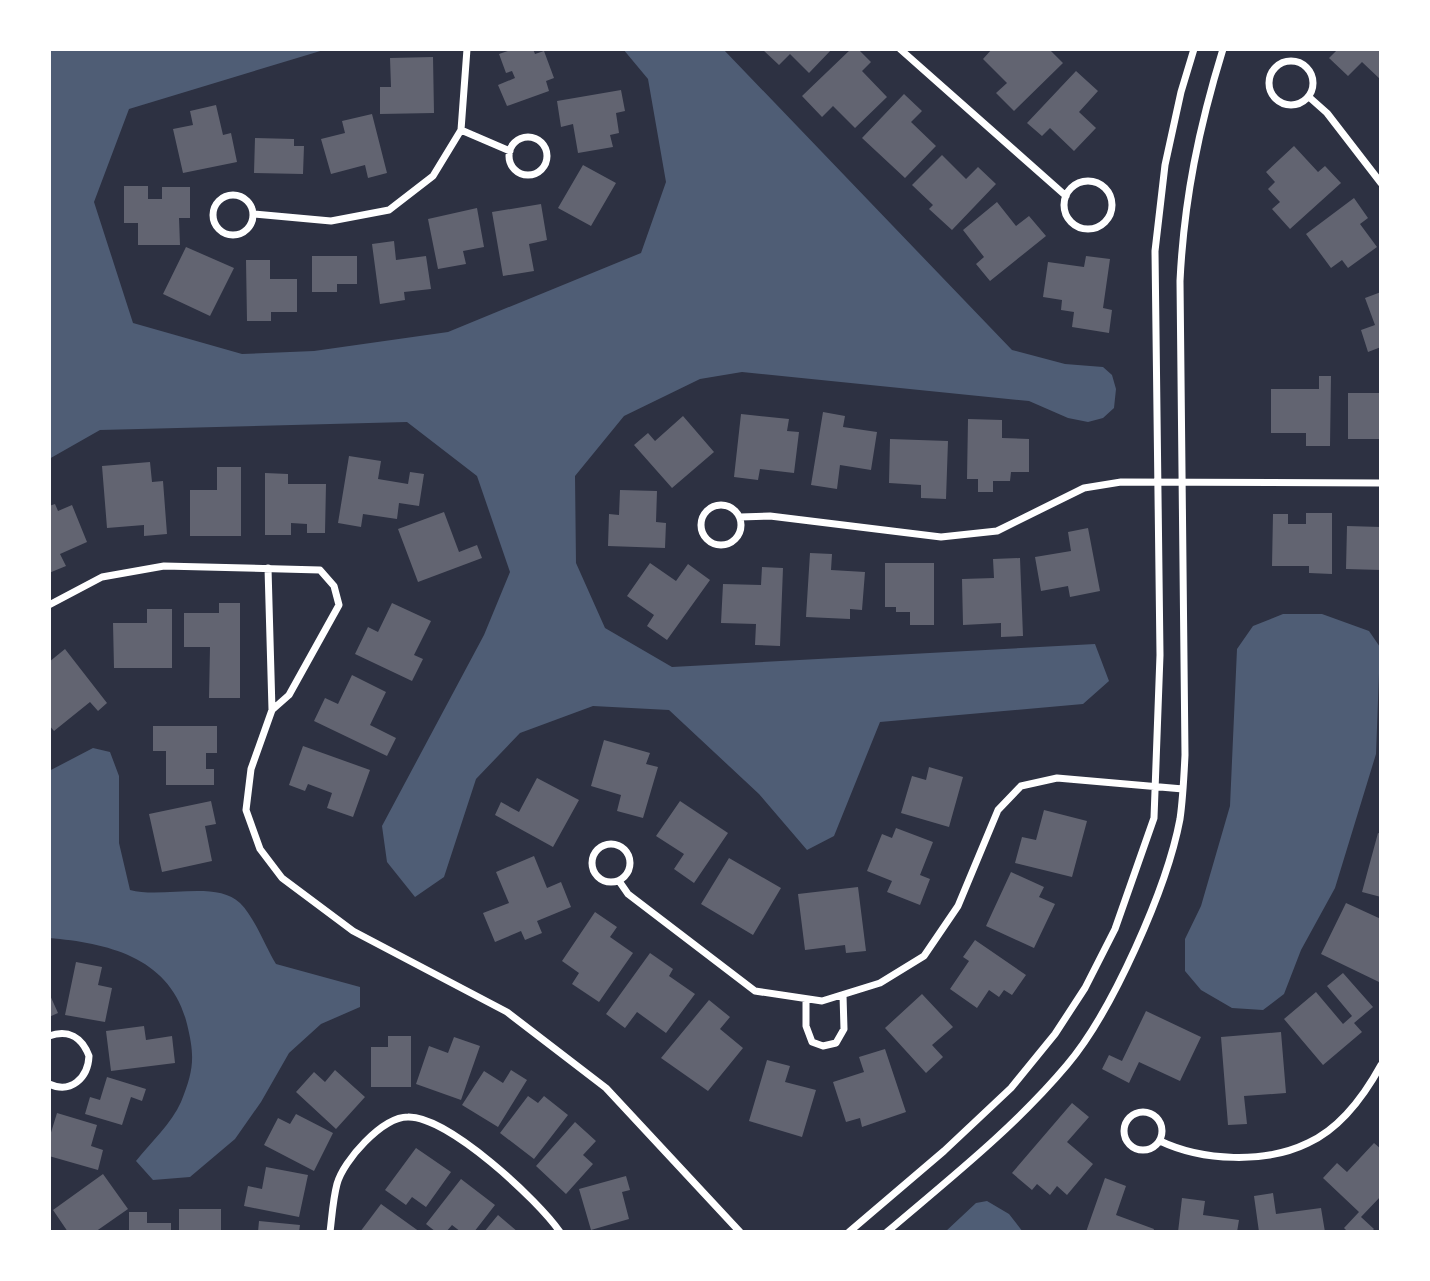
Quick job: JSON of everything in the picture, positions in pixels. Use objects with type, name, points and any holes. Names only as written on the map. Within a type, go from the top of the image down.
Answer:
[{"type":"street","points":[[254,215],[331,221],[389,210],[433,176],[461,130],[467,49]]},
{"type":"street","points":[[900,49],[1066,196],[1066,214],[1079,227],[1097,227],[1110,214],[1110,195],[1097,183],[1079,183],[1066,196]]},
{"type":"street","points":[[849,1232],[944,1151],[1011,1088],[1055,1034],[1085,988],[1115,929],[1154,818],[1157,788],[1158,481],[1155,251],[1165,165],[1181,92],[1194,49]]},
{"type":"street","points":[[887,1232],[1026,1109],[1069,1063],[1100,1015],[1151,910],[1172,847],[1183,789],[1186,683],[1180,281],[1182,229],[1201,120],[1223,49]]},
{"type":"street","points":[[1292,61],[1305,66],[1310,71],[1313,84],[1308,97],[1290,106],[1277,101],[1269,90],[1273,69],[1292,61]]},
{"type":"street","points":[[1308,97],[1326,113],[1381,183]]},
{"type":"street","points":[[461,130],[510,151]]},
{"type":"street","points":[[533,137],[545,146],[547,160],[538,172],[523,174],[512,165],[510,151],[519,139],[533,137]]},
{"type":"street","points":[[232,195],[247,200],[254,215],[248,229],[234,236],[219,230],[212,216],[218,201],[232,195]]},
{"type":"street","points":[[740,517],[740,532],[729,543],[714,544],[702,533],[702,517],[713,506],[729,506],[740,517],[769,516],[941,537],[997,531],[1084,488],[1158,481],[1381,483]]},
{"type":"street","points":[[49,605],[102,577],[151,568],[320,570],[334,586],[339,605],[289,695],[272,710]]},
{"type":"street","points":[[268,568],[272,710],[251,769],[246,810],[260,849],[282,878],[353,931],[507,1012],[606,1088],[740,1232]]},
{"type":"street","points":[[618,881],[628,894],[755,991],[822,1001],[880,983],[925,956],[958,906],[999,810],[1021,786],[1057,778],[1183,789]]},
{"type":"street","points":[[603,845],[618,845],[629,855],[629,870],[618,881],[604,881],[593,870],[593,855],[603,845]]},
{"type":"street","points":[[806,999],[806,1026],[812,1042],[823,1046],[836,1043],[844,1029],[843,995]]},
{"type":"street","points":[[49,1036],[69,1034],[78,1038],[89,1056],[84,1076],[76,1084],[66,1087],[49,1084]]},
{"type":"street","points":[[1160,1141],[1182,1151],[1238,1159],[1308,1144],[1337,1123],[1363,1097],[1381,1065]]},
{"type":"street","points":[[1138,1113],[1153,1115],[1162,1126],[1160,1141],[1148,1150],[1134,1148],[1125,1137],[1126,1122],[1138,1113]]},
{"type":"street","points":[[330,1232],[337,1181],[371,1133],[390,1121],[409,1116],[432,1123],[484,1155],[549,1216],[560,1232]]},
{"type":"water","points":[[49,49],[327,49],[129,109],[94,202],[133,323],[242,354],[314,351],[448,332],[641,253],[666,182],[648,79],[623,49],[723,49],[1012,350],[1065,364],[1103,367],[1112,375],[1116,389],[1114,408],[1103,418],[1088,422],[1068,418],[1029,401],[742,372],[700,379],[624,416],[575,476],[576,563],[605,628],[672,667],[1095,644],[1109,681],[1083,704],[880,722],[834,836],[807,850],[759,794],[669,710],[593,706],[520,733],[476,779],[444,877],[415,897],[387,862],[382,826],[484,635],[510,572],[477,476],[407,422],[100,430],[49,459]]},
{"type":"water","points":[[1283,614],[1322,614],[1369,631],[1380,647],[1376,754],[1335,888],[1301,950],[1284,994],[1263,1010],[1232,1008],[1201,990],[1185,971],[1185,939],[1201,906],[1230,806],[1237,649],[1253,626]]},
{"type":"water","points":[[93,748],[110,752],[119,776],[119,843],[130,890],[157,893],[203,891],[230,896],[240,903],[250,916],[276,964],[360,987],[360,1007],[321,1024],[289,1053],[261,1102],[235,1139],[190,1177],[153,1180],[136,1161],[172,1118],[189,1081],[191,1046],[179,1002],[167,983],[152,969],[134,958],[94,944],[49,938],[49,771]]},
{"type":"water","points":[[987,1201],[1009,1214],[1023,1232],[945,1232],[976,1203]]},
{"type":"building","points":[[514,49],[533,49],[535,54],[544,51],[554,78],[546,81],[549,91],[507,106],[498,85],[515,78],[512,71],[506,73],[499,54]]},
{"type":"building","points":[[762,49],[832,49],[809,73],[790,54],[779,65]]},
{"type":"building","points":[[851,49],[858,49],[871,62],[862,71],[887,97],[855,128],[833,106],[822,117],[802,96]]},
{"type":"building","points":[[992,49],[1049,49],[1063,63],[1014,111],[996,93],[1007,83],[983,59]]},
{"type":"building","points":[[1338,49],[1381,49],[1381,80],[1362,62],[1348,76],[1329,58]]},
{"type":"building","points":[[433,57],[434,113],[380,114],[380,87],[391,87],[390,58]]},
{"type":"building","points":[[1076,71],[1098,91],[1079,112],[1096,128],[1074,151],[1050,128],[1042,136],[1027,123]]},
{"type":"building","points":[[621,90],[625,111],[616,113],[619,133],[610,135],[613,147],[578,153],[573,124],[561,127],[557,101]]},
{"type":"building","points":[[904,94],[922,111],[911,122],[936,146],[905,178],[862,138]]},
{"type":"building","points":[[216,105],[223,135],[231,133],[237,162],[183,173],[173,129],[193,125],[190,111]]},
{"type":"building","points":[[372,114],[387,173],[368,178],[365,165],[331,174],[321,139],[345,133],[342,121]]},
{"type":"building","points":[[255,138],[294,139],[294,146],[304,146],[303,174],[254,173]]},
{"type":"building","points":[[1294,146],[1318,172],[1325,166],[1341,183],[1290,229],[1272,209],[1280,202],[1268,189],[1275,182],[1266,172]]},
{"type":"building","points":[[942,155],[966,179],[978,167],[996,184],[952,230],[929,209],[933,205],[912,185]]},
{"type":"building","points":[[583,165],[616,183],[591,226],[558,208]]},
{"type":"building","points":[[124,186],[148,186],[148,199],[162,199],[162,187],[190,187],[190,218],[179,218],[180,245],[138,245],[138,223],[124,223]]},
{"type":"building","points":[[1354,198],[1368,218],[1360,224],[1377,247],[1348,268],[1342,260],[1331,268],[1306,234]]},
{"type":"building","points":[[997,202],[1016,226],[1029,216],[1046,236],[990,281],[976,264],[984,257],[963,230]]},
{"type":"building","points":[[541,204],[547,240],[529,244],[534,271],[503,276],[492,212]]},
{"type":"building","points":[[477,208],[484,247],[463,251],[466,264],[438,269],[428,219]]},
{"type":"building","points":[[394,241],[396,260],[426,256],[431,289],[404,292],[405,300],[380,304],[372,244]]},
{"type":"building","points":[[186,247],[234,268],[210,316],[163,294]]},
{"type":"building","points":[[312,256],[357,256],[357,284],[337,284],[337,292],[312,292]]},
{"type":"building","points":[[1086,256],[1110,259],[1103,308],[1112,310],[1109,333],[1072,327],[1074,312],[1061,310],[1062,300],[1043,297],[1048,262],[1084,267]]},
{"type":"building","points":[[246,260],[270,260],[270,279],[297,279],[297,312],[271,312],[271,321],[247,321]]},
{"type":"building","points":[[1381,292],[1381,347],[1368,352],[1361,330],[1375,325],[1365,298]]},
{"type":"building","points":[[1319,376],[1331,376],[1330,446],[1306,446],[1306,433],[1271,433],[1271,389],[1319,389]]},
{"type":"building","points":[[1348,393],[1381,393],[1381,439],[1348,439]]},
{"type":"building","points":[[823,412],[845,416],[843,427],[877,432],[871,470],[840,465],[837,489],[811,485]]},
{"type":"building","points":[[741,414],[789,419],[787,431],[799,432],[794,473],[760,469],[758,480],[734,477]]},
{"type":"building","points":[[683,416],[714,452],[672,488],[634,445],[648,433],[655,441]]},
{"type":"building","points":[[968,419],[1002,420],[1002,438],[1029,439],[1029,472],[1011,472],[1010,481],[993,481],[993,492],[978,492],[978,479],[967,479]]},
{"type":"building","points":[[890,439],[948,441],[946,499],[921,498],[921,485],[889,483]]},
{"type":"building","points":[[349,456],[381,461],[378,479],[408,484],[410,472],[424,474],[419,506],[399,503],[397,519],[363,514],[361,527],[338,523]]},
{"type":"building","points":[[150,462],[152,482],[163,481],[167,534],[144,536],[144,525],[107,528],[102,466]]},
{"type":"building","points":[[217,467],[241,467],[241,536],[190,536],[190,490],[217,490]]},
{"type":"building","points":[[265,473],[288,474],[288,484],[326,484],[325,533],[307,533],[307,524],[291,523],[291,535],[265,535]]},
{"type":"building","points":[[620,490],[657,491],[656,522],[666,523],[665,548],[608,546],[609,514],[619,515]]},
{"type":"building","points":[[55,504],[58,511],[72,505],[87,542],[60,554],[66,566],[49,573],[49,506]]},
{"type":"building","points":[[444,512],[459,552],[477,545],[482,558],[418,582],[398,529]]},
{"type":"building","points":[[1306,513],[1332,513],[1332,574],[1309,573],[1309,566],[1272,566],[1273,514],[1288,514],[1288,524],[1306,524]]},
{"type":"building","points":[[1347,526],[1381,527],[1381,570],[1346,569]]},
{"type":"building","points":[[1088,528],[1100,591],[1070,597],[1068,586],[1041,591],[1035,557],[1071,551],[1068,532]]},
{"type":"building","points":[[810,553],[832,554],[831,570],[865,572],[862,610],[850,609],[850,619],[806,617]]},
{"type":"building","points":[[1020,558],[1023,636],[1001,637],[1001,623],[963,625],[962,579],[994,578],[993,559]]},
{"type":"building","points":[[650,563],[676,581],[688,564],[710,580],[667,640],[647,626],[654,615],[627,596]]},
{"type":"building","points":[[885,563],[934,563],[934,625],[910,625],[910,612],[896,612],[896,607],[885,607]]},
{"type":"building","points":[[762,567],[783,568],[780,646],[755,645],[756,624],[721,623],[723,584],[761,585]]},
{"type":"building","points":[[219,603],[240,603],[240,698],[209,698],[210,647],[184,647],[184,613],[219,613]]},
{"type":"building","points":[[392,603],[431,621],[414,655],[423,659],[412,681],[355,654],[368,627],[378,632]]},
{"type":"building","points":[[147,609],[172,609],[172,668],[114,668],[113,623],[147,623]]},
{"type":"building","points":[[65,649],[107,703],[98,711],[90,702],[54,731],[49,725],[49,662]]},
{"type":"building","points":[[352,675],[386,692],[370,725],[396,738],[387,756],[314,721],[325,698],[338,704]]},
{"type":"building","points":[[153,726],[217,726],[217,753],[206,753],[206,769],[214,769],[214,785],[166,785],[166,751],[153,751]]},
{"type":"building","points":[[604,740],[650,753],[646,764],[658,767],[643,818],[617,811],[621,795],[591,786]]},
{"type":"building","points":[[303,746],[370,770],[353,817],[327,808],[332,793],[308,784],[305,791],[289,785]]},
{"type":"building","points":[[929,767],[963,777],[949,827],[901,813],[912,776],[926,780]]},
{"type":"building","points":[[537,778],[579,800],[553,847],[495,815],[501,802],[519,812]]},
{"type":"building","points":[[211,801],[216,824],[205,826],[212,861],[162,872],[149,814]]},
{"type":"building","points":[[680,801],[728,833],[694,883],[674,869],[684,854],[656,836]]},
{"type":"building","points":[[1044,810],[1087,821],[1072,877],[1015,863],[1022,837],[1036,840]]},
{"type":"building","points":[[896,828],[933,842],[920,875],[930,879],[920,905],[887,892],[892,881],[867,871],[882,834],[892,838]]},
{"type":"building","points":[[1378,833],[1381,834],[1381,897],[1362,892]]},
{"type":"building","points":[[534,856],[547,888],[561,882],[571,907],[537,921],[542,933],[525,940],[521,931],[495,942],[483,913],[509,903],[496,872]]},
{"type":"building","points":[[729,858],[781,888],[753,935],[701,904]]},
{"type":"building","points":[[1011,872],[1044,887],[1039,897],[1055,904],[1034,948],[986,926]]},
{"type":"building","points":[[858,887],[866,951],[846,953],[845,945],[805,950],[798,894]]},
{"type":"building","points":[[1346,903],[1381,919],[1379,982],[1321,954]]},
{"type":"building","points":[[595,912],[617,927],[610,937],[633,953],[599,1002],[572,984],[579,973],[562,961]]},
{"type":"building","points":[[975,940],[1026,975],[1012,995],[1004,990],[999,997],[989,990],[977,1008],[950,989],[969,961],[963,957]]},
{"type":"building","points":[[650,953],[673,969],[669,976],[695,994],[666,1033],[637,1012],[625,1028],[606,1014]]},
{"type":"building","points":[[76,962],[102,967],[98,985],[112,988],[105,1022],[65,1015]]},
{"type":"building","points":[[1343,973],[1373,1007],[1354,1023],[1362,1032],[1323,1065],[1284,1019],[1316,992],[1343,1024],[1352,1016],[1327,986]]},
{"type":"building","points":[[49,993],[58,1013],[49,1017]]},
{"type":"building","points":[[922,994],[953,1027],[932,1045],[943,1057],[926,1073],[885,1028]]},
{"type":"building","points":[[709,1000],[730,1017],[720,1029],[743,1048],[708,1091],[661,1058]]},
{"type":"building","points":[[1146,1011],[1201,1037],[1180,1081],[1139,1062],[1129,1083],[1102,1069],[1109,1055],[1122,1061]]},
{"type":"building","points":[[144,1026],[146,1040],[172,1036],[175,1063],[111,1071],[106,1031]]},
{"type":"building","points":[[1281,1032],[1286,1093],[1244,1096],[1247,1124],[1228,1125],[1221,1037]]},
{"type":"building","points":[[388,1036],[411,1036],[411,1087],[371,1087],[371,1047],[388,1047]]},
{"type":"building","points":[[454,1037],[480,1046],[461,1100],[416,1084],[429,1046],[448,1053]]},
{"type":"building","points":[[885,1049],[906,1112],[862,1127],[860,1118],[846,1122],[833,1082],[864,1072],[859,1057]]},
{"type":"building","points":[[767,1060],[790,1066],[785,1082],[816,1090],[802,1137],[749,1121]]},
{"type":"building","points":[[335,1070],[365,1097],[336,1129],[296,1092],[314,1072],[325,1082]]},
{"type":"building","points":[[511,1070],[527,1080],[498,1127],[462,1105],[484,1071],[503,1083]]},
{"type":"building","points":[[107,1077],[146,1089],[142,1101],[131,1097],[122,1125],[85,1114],[90,1097],[100,1100]]},
{"type":"building","points":[[528,1096],[538,1103],[544,1096],[568,1115],[534,1159],[500,1133]]},
{"type":"building","points":[[1072,1103],[1089,1117],[1067,1142],[1093,1164],[1067,1195],[1057,1186],[1050,1195],[1037,1184],[1032,1190],[1012,1173]]},
{"type":"building","points":[[57,1113],[97,1125],[91,1146],[103,1150],[98,1170],[49,1156],[49,1139]]},
{"type":"building","points":[[296,1114],[333,1133],[314,1171],[264,1145],[278,1118],[290,1124]]},
{"type":"building","points":[[575,1122],[596,1141],[583,1155],[593,1164],[566,1194],[536,1166]]},
{"type":"building","points":[[1374,1143],[1381,1149],[1381,1196],[1361,1217],[1374,1229],[1371,1232],[1348,1232],[1344,1228],[1359,1212],[1323,1178],[1337,1163],[1347,1172]]},
{"type":"building","points":[[416,1148],[451,1172],[426,1207],[412,1197],[406,1205],[385,1190]]},
{"type":"building","points":[[266,1167],[308,1175],[299,1217],[244,1206],[248,1186],[262,1189]]},
{"type":"building","points":[[103,1174],[128,1209],[95,1232],[68,1232],[53,1210]]},
{"type":"building","points":[[626,1176],[630,1190],[622,1192],[629,1219],[591,1230],[579,1189]]},
{"type":"building","points":[[1105,1178],[1126,1186],[1116,1215],[1154,1229],[1153,1232],[1086,1232]]},
{"type":"building","points":[[461,1179],[495,1205],[474,1232],[461,1232],[452,1225],[446,1232],[436,1232],[426,1224]]},
{"type":"building","points":[[1273,1193],[1276,1214],[1321,1208],[1325,1232],[1259,1232],[1254,1196]]},
{"type":"building","points":[[1182,1198],[1205,1201],[1203,1215],[1239,1220],[1237,1232],[1178,1232]]},
{"type":"building","points":[[381,1204],[420,1232],[360,1232]]},
{"type":"building","points":[[179,1209],[221,1209],[221,1232],[179,1232]]},
{"type":"building","points":[[129,1212],[147,1212],[147,1223],[171,1223],[171,1232],[129,1232]]},
{"type":"building","points":[[498,1215],[518,1232],[484,1232]]},
{"type":"building","points":[[259,1221],[300,1225],[299,1232],[258,1232]]}]
